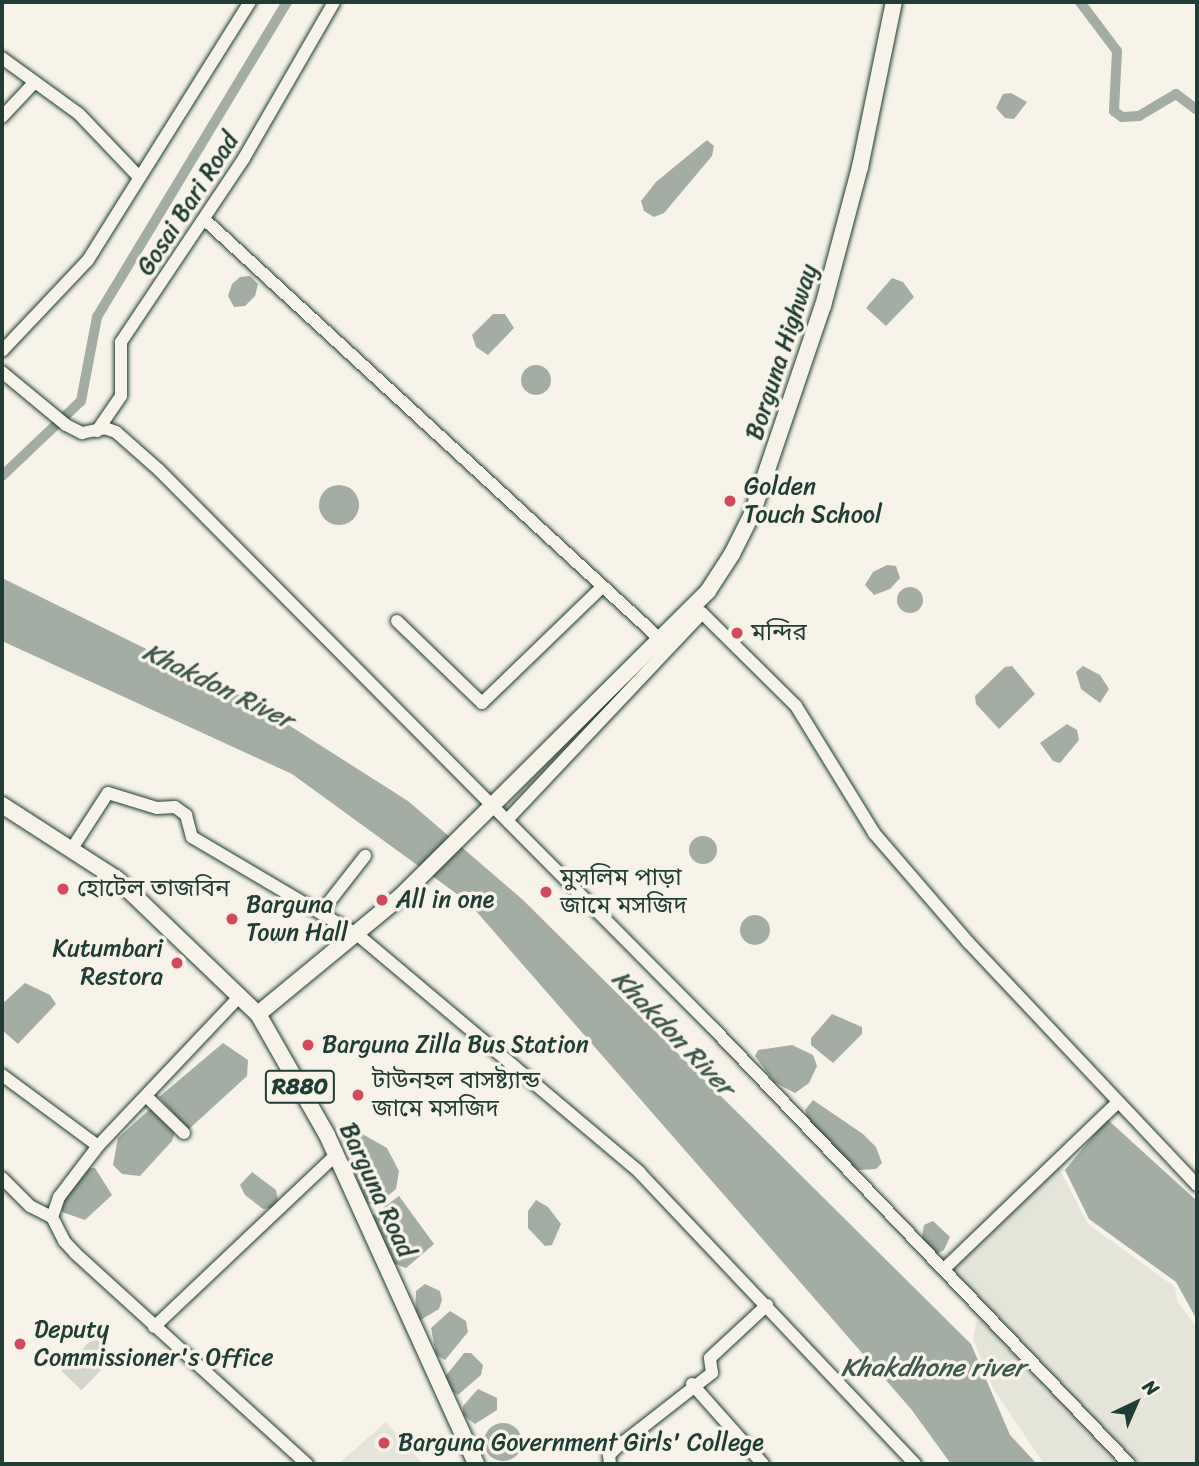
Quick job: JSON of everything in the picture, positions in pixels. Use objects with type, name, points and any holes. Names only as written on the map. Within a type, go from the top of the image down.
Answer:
[{"type":"main road","name":"Borguna Highway","points":[[258,1014],[358,935],[400,897],[708,591],[732,554],[769,467],[823,306],[860,167],[894,2]]},
{"type":"main road","name":"Barguna Road","points":[[2,805],[73,847],[143,901],[238,998],[258,1014],[337,1155],[476,1464]]},
{"type":"street","points":[[2,351],[88,260],[250,2]]},
{"type":"street","name":"Gosai Bari Road","points":[[97,431],[121,396],[121,342],[244,158],[334,2]]},
{"type":"street","points":[[2,58],[33,84],[79,114],[139,177]]},
{"type":"street","points":[[2,117],[33,84]]},
{"type":"street","points":[[204,219],[660,639]]},
{"type":"street","points":[[2,372],[66,425],[82,433],[116,432],[159,470],[508,819],[1129,1464]]},
{"type":"street","points":[[397,621],[482,704],[603,586]]},
{"type":"street","points":[[508,819],[702,612],[796,706],[874,833],[1197,1185]]},
{"type":"street","points":[[73,847],[108,793],[158,808],[175,807],[186,816],[192,837],[234,865],[322,911],[358,935],[639,1172],[767,1304],[915,1464]]},
{"type":"street","points":[[322,911],[365,856]]},
{"type":"street","points":[[52,1217],[59,1196],[98,1146],[238,998]]},
{"type":"street","points":[[2,1075],[98,1146]]},
{"type":"street","points":[[146,1096],[184,1133]]},
{"type":"street","points":[[944,1269],[1118,1102]]},
{"type":"street","points":[[154,1327],[337,1155]]},
{"type":"street","points":[[2,1178],[30,1206],[52,1217],[64,1241],[154,1327],[307,1464]]},
{"type":"street","points":[[610,1464],[609,1455],[692,1384],[712,1373],[709,1358],[767,1304]]},
{"type":"street","points":[[692,1384],[763,1464]]},
{"type":"shaded area","points":[[1056,1162],[1088,1224],[1175,1287],[1177,1301],[1197,1328],[1197,1464],[1138,1464],[949,1266]]},
{"type":"shaded area","points":[[982,1319],[1029,1370],[1125,1464],[1044,1464],[994,1390],[973,1339],[976,1323]]},
{"type":"shaded area","points":[[94,1337],[114,1356],[81,1390],[61,1371]]},
{"type":"shaded area","name":"Barguna Government Girls' College","points":[[386,1422],[423,1464],[338,1464]]},
{"type":"water","points":[[1011,93],[1027,102],[1014,119],[1005,118],[996,108],[1003,94]]},
{"type":"water","points":[[707,140],[714,146],[712,156],[664,213],[654,217],[644,211],[641,201],[656,182]]},
{"type":"water","points":[[250,276],[258,284],[255,296],[245,306],[234,307],[228,296],[232,284],[240,277]]},
{"type":"water","points":[[892,278],[903,282],[914,297],[886,326],[866,308]]},
{"type":"water","points":[[493,314],[505,314],[514,328],[488,355],[476,347],[472,335]]},
{"type":"water","points":[[536,365],[547,369],[551,380],[547,391],[536,395],[525,391],[521,380],[525,369]]},
{"type":"water","points":[[339,485],[353,491],[359,505],[353,519],[339,525],[325,519],[319,505],[325,491]]},
{"type":"water","points":[[887,565],[896,566],[900,578],[890,589],[874,595],[865,585],[873,572]]},
{"type":"water","name":"Khakdhone river","points":[[2,578],[246,698],[408,801],[523,900],[971,1344],[1010,1435],[1037,1464],[951,1464],[911,1409],[468,902],[292,774],[2,641]]},
{"type":"water","points":[[910,587],[919,591],[923,600],[919,609],[910,613],[901,609],[897,600],[901,591]]},
{"type":"water","points":[[1012,666],[1035,694],[999,729],[976,704],[975,696],[1005,667]]},
{"type":"water","points":[[1083,666],[1100,675],[1109,689],[1100,703],[1081,689],[1076,672]]},
{"type":"water","points":[[1067,724],[1077,730],[1079,740],[1060,763],[1053,761],[1040,743]]},
{"type":"water","points":[[703,836],[713,840],[717,850],[713,860],[703,864],[693,860],[689,850],[693,840]]},
{"type":"water","points":[[755,915],[761,916],[769,924],[769,936],[761,944],[755,945],[749,944],[741,936],[740,930],[741,924],[749,916]]},
{"type":"water","points":[[25,983],[50,995],[56,1004],[18,1044],[2,1030],[2,1004]]},
{"type":"water","points":[[832,1014],[862,1027],[862,1034],[833,1063],[811,1045],[811,1038]]},
{"type":"water","points":[[223,1043],[248,1060],[247,1076],[188,1130],[159,1097]]},
{"type":"water","points":[[792,1045],[813,1055],[817,1066],[809,1083],[795,1093],[774,1082],[755,1056],[758,1050]]},
{"type":"water","points":[[813,1100],[863,1134],[876,1147],[882,1163],[876,1169],[859,1170],[849,1164],[809,1122],[805,1110]]},
{"type":"water","points":[[150,1109],[175,1132],[172,1141],[140,1176],[122,1174],[113,1165],[118,1138]]},
{"type":"water","points":[[1107,1119],[1197,1201],[1197,1320],[1176,1282],[1089,1219],[1065,1170]]},
{"type":"water","points":[[357,1131],[387,1148],[399,1171],[396,1189],[374,1207],[364,1201],[347,1148]]},
{"type":"water","points":[[90,1168],[95,1168],[112,1195],[85,1220],[62,1212],[61,1205],[64,1196]]},
{"type":"water","points":[[252,1172],[276,1190],[278,1200],[272,1208],[263,1209],[245,1195],[240,1185]]},
{"type":"water","points":[[399,1196],[434,1244],[406,1268],[393,1263],[377,1236],[372,1216]]},
{"type":"water","points":[[536,1200],[548,1207],[561,1224],[552,1245],[545,1246],[528,1228],[528,1211]]},
{"type":"water","points":[[933,1221],[950,1237],[944,1250],[933,1256],[922,1237],[924,1225]]},
{"type":"water","points":[[425,1284],[440,1291],[442,1300],[439,1309],[419,1321],[415,1317],[416,1291]]},
{"type":"water","points":[[450,1311],[466,1321],[468,1332],[445,1360],[436,1355],[431,1328]]},
{"type":"water","points":[[464,1353],[471,1353],[483,1365],[481,1375],[458,1395],[448,1388],[445,1377]]},
{"type":"water","points":[[478,1389],[497,1398],[497,1410],[475,1424],[463,1415],[463,1406]]},
{"type":"water","points":[[503,1423],[516,1429],[522,1442],[516,1455],[503,1461],[490,1455],[484,1442],[490,1429]]},
{"type":"waterway","points":[[2,476],[81,401],[97,317],[287,2]]},
{"type":"waterway","points":[[1080,2],[1117,51],[1114,111],[1122,117],[1139,116],[1176,94],[1197,110]]},
{"type":"place","name":"Golden Touch School","points":[[730,501]]},
{"type":"place","name":"মন্দির","points":[[737,633]]},
{"type":"place","name":"হোটেল তাজবিন","points":[[63,889]]},
{"type":"place","name":"মুসলিম পাড়া জামে মসজিদ","points":[[546,892]]},
{"type":"place","name":"All in one","points":[[382,900]]},
{"type":"place","name":"Barguna Town Hall","points":[[232,919]]},
{"type":"place","name":"Kutumbari Restora","points":[[177,963]]},
{"type":"place","name":"Barguna Zilla Bus Station","points":[[308,1045]]},
{"type":"place","name":"টাউনহল বাসষ্ট্যান্ড জামে মসজিদ","points":[[358,1095]]},
{"type":"place","name":"Deputy Commissioner's Office","points":[[20,1344]]},
{"type":"place","name":"Barguna Government Girls' College","points":[[384,1443]]},
{"type":"water label","name":"Khakdon River","points":[[218,686]]},
{"type":"water label","name":"Khakdon River","points":[[673,1033]]}]
